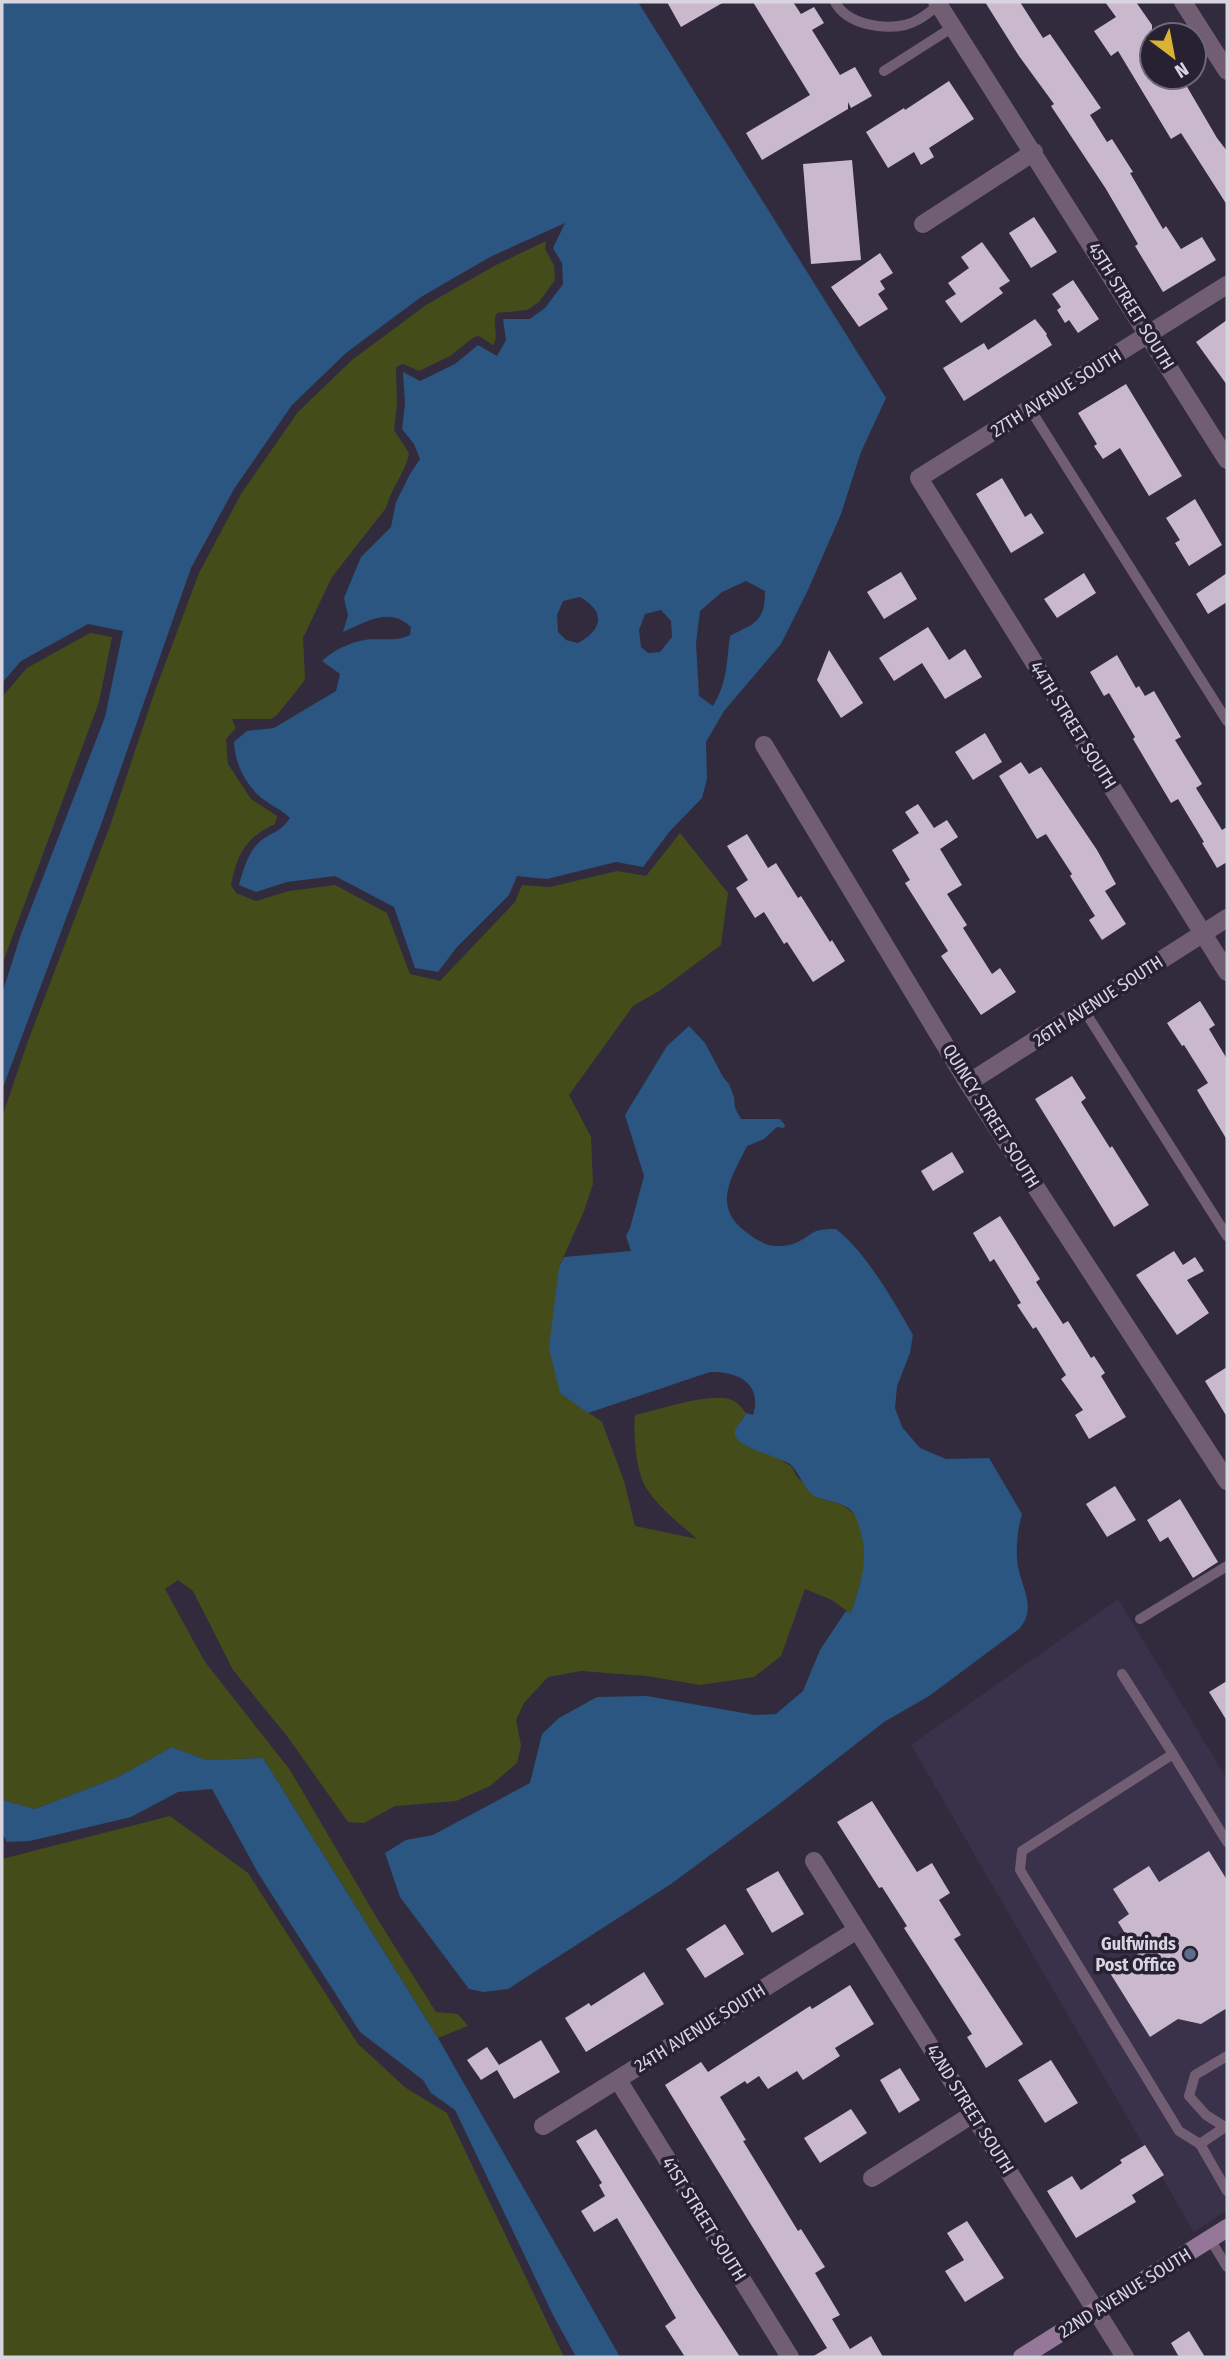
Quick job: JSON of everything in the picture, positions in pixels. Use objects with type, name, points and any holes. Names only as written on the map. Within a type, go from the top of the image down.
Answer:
[{"type":"main road","name":"22ND AVENUE SOUTH","points":[[1023,2357],[1227,2228]]},
{"type":"street","points":[[1183,2],[1227,71]]},
{"type":"street","name":"45TH STREET SOUTH","points":[[938,3],[1227,460]]},
{"type":"street","points":[[923,223],[1034,152]]},
{"type":"street","name":"27TH AVENUE SOUTH","points":[[919,478],[1227,285]]},
{"type":"street","name":"44TH STREET SOUTH","points":[[919,478],[1227,972]]},
{"type":"street","name":"QUINCY STREET SOUTH","points":[[764,744],[968,1083],[1227,1481]]},
{"type":"street","name":"26TH AVENUE SOUTH","points":[[968,1083],[1227,918]]},
{"type":"street","name":"42ND STREET SOUTH","points":[[814,1861],[1125,2357]]},
{"type":"street","name":"24TH AVENUE SOUTH","points":[[543,2126],[857,1930]]},
{"type":"street","name":"41ST STREET SOUTH","points":[[618,2080],[790,2357]]},
{"type":"street","points":[[872,2178],[974,2114]]},
{"type":"lane","points":[[835,2],[850,18],[878,26],[903,25],[925,15],[938,3]]},
{"type":"lane","points":[[884,71],[953,27]]},
{"type":"lane","points":[[1030,409],[1227,721]]},
{"type":"lane","points":[[1084,1010],[1227,1236]]},
{"type":"lane","points":[[1140,1619],[1227,1566]]},
{"type":"lane","points":[[1122,1674],[1227,1842]]},
{"type":"lane","points":[[1173,1754],[1022,1851],[1020,1870],[1179,2132],[1200,2144],[1227,2190]]},
{"type":"lane","points":[[1200,2144],[1226,2126],[1206,2115],[1189,2096],[1195,2076],[1227,2056]]},
{"type":"lane","points":[[1210,2239],[1227,2267]]},
{"type":"shaded area","points":[[1118,1599],[1227,1779],[1227,2210],[1194,2232],[911,1745]]},
{"type":"green space","points":[[546,241],[545,249],[554,265],[555,280],[539,302],[527,310],[497,313],[493,345],[479,336],[474,337],[450,356],[419,371],[403,364],[396,367],[397,403],[394,430],[409,453],[386,508],[332,577],[303,638],[305,680],[271,719],[232,719],[236,728],[226,739],[228,764],[251,799],[277,816],[275,824],[257,835],[244,848],[236,864],[231,885],[236,893],[256,901],[289,891],[335,885],[387,913],[410,974],[440,981],[515,902],[522,885],[550,887],[617,871],[646,876],[680,833],[728,893],[721,945],[659,991],[633,1006],[569,1095],[591,1137],[593,1184],[559,1267],[560,1393],[602,1422],[624,1481],[635,1526],[697,1539],[661,1507],[644,1484],[636,1450],[635,1415],[696,1400],[729,1399],[746,1413],[735,1431],[748,1447],[777,1457],[792,1467],[797,1477],[821,1499],[841,1504],[857,1516],[866,1552],[864,1572],[851,1614],[832,1600],[805,1589],[781,1656],[754,1677],[700,1685],[647,1676],[581,1671],[548,1677],[524,1703],[516,1720],[521,1745],[517,1763],[490,1786],[456,1801],[395,1806],[364,1823],[348,1822],[287,1736],[233,1670],[193,1591],[178,1580],[165,1589],[205,1662],[290,1770],[378,1920],[436,2012],[458,2014],[468,2026],[438,2038],[263,1758],[206,1760],[172,1747],[118,1777],[35,1809],[2,1800],[2,1117],[110,826],[155,691],[199,573],[241,494],[298,412],[352,360],[426,305],[494,266]]},
{"type":"green space","points":[[90,633],[112,637],[99,702],[2,965],[2,697],[27,668]]},
{"type":"green space","points":[[170,1816],[248,1873],[358,2044],[406,2088],[447,2113],[564,2357],[2,2357],[2,1859]]},
{"type":"water","points":[[2,2],[638,2],[886,398],[861,452],[841,514],[781,644],[724,711],[706,742],[707,779],[702,798],[670,831],[643,867],[616,862],[547,879],[517,876],[509,895],[457,947],[438,972],[415,968],[394,907],[335,876],[287,882],[256,892],[239,885],[254,848],[290,818],[257,794],[248,782],[238,763],[234,742],[247,731],[274,728],[336,691],[340,674],[322,661],[332,653],[359,641],[396,639],[410,635],[411,627],[403,621],[386,617],[369,620],[343,632],[348,615],[344,598],[361,557],[391,527],[396,502],[420,459],[414,444],[402,429],[405,404],[403,372],[420,381],[455,364],[478,345],[497,356],[506,340],[503,319],[530,319],[545,308],[563,284],[562,263],[553,248],[565,223],[490,257],[421,297],[346,353],[292,405],[234,489],[191,568],[102,822],[2,1090],[2,994],[21,934],[105,717],[123,631],[88,624],[21,661],[2,683]],"holes":[[[746,581],[765,591],[765,601],[757,620],[730,636],[724,680],[713,706],[699,696],[696,643],[700,611],[722,592]],[[580,597],[594,609],[598,620],[593,632],[578,643],[566,640],[558,632],[557,615],[563,601]],[[661,610],[671,621],[672,637],[660,652],[648,653],[641,647],[639,630],[645,614]]]},
{"type":"water","points":[[689,1026],[705,1043],[729,1084],[735,1108],[741,1119],[780,1119],[785,1125],[784,1128],[777,1127],[764,1139],[747,1146],[728,1191],[729,1212],[746,1232],[770,1245],[790,1245],[816,1231],[836,1229],[858,1250],[913,1335],[910,1353],[897,1386],[895,1408],[902,1427],[920,1448],[946,1459],[989,1458],[1022,1514],[1017,1559],[1028,1604],[1027,1612],[1019,1629],[929,1696],[884,1722],[671,1884],[508,1989],[483,1992],[469,1989],[400,1897],[385,1853],[406,1840],[433,1835],[530,1783],[542,1734],[559,1718],[597,1697],[647,1696],[755,1715],[776,1714],[803,1691],[820,1650],[846,1611],[851,1613],[860,1582],[864,1562],[863,1541],[853,1513],[844,1505],[813,1495],[791,1465],[740,1442],[736,1437],[737,1427],[746,1413],[753,1415],[755,1404],[751,1387],[745,1381],[730,1374],[710,1372],[588,1413],[560,1393],[549,1348],[559,1267],[564,1257],[631,1251],[626,1236],[644,1176],[625,1115],[667,1046]]},
{"type":"water","points":[[172,1747],[206,1760],[263,1758],[438,2038],[620,2357],[576,2357],[553,2315],[455,2110],[431,2093],[423,2080],[360,2032],[258,1873],[212,1789],[178,1792],[131,1817],[30,1841],[7,1842],[2,1833],[2,1800],[35,1809],[118,1777]]},
{"type":"building","points":[[667,2],[724,2],[681,27]]},
{"type":"building","points":[[753,2],[793,2],[801,14],[814,7],[824,23],[812,30],[840,75],[855,67],[872,96],[851,108],[848,102],[848,109],[762,160],[746,133],[810,95]]},
{"type":"building","points":[[985,2],[1020,2],[1043,38],[1050,34],[1101,108],[1090,115],[1107,142],[1112,139],[1163,229],[1166,226],[1181,249],[1202,237],[1216,260],[1163,292],[1135,246],[1138,244],[1106,189],[1051,106],[1054,104]]},
{"type":"building","points":[[1105,2],[1136,2],[1149,21],[1138,21],[1138,84],[1118,51],[1111,56],[1094,31],[1116,17]]},
{"type":"building","points":[[949,81],[974,119],[929,148],[934,157],[921,165],[914,152],[888,168],[866,132]]},
{"type":"building","points":[[1142,91],[1190,91],[1227,151],[1227,205],[1181,133],[1171,139]]},
{"type":"building","points":[[852,160],[861,260],[811,264],[803,164]]},
{"type":"building","points":[[1034,217],[1057,252],[1031,268],[1009,233]]},
{"type":"building","points":[[982,242],[1010,281],[999,288],[1003,293],[961,323],[945,301],[956,294],[948,283],[969,268],[961,257]]},
{"type":"building","points":[[880,253],[893,273],[880,281],[885,289],[878,294],[888,309],[859,327],[831,287]]},
{"type":"building","points":[[1073,280],[1099,319],[1078,333],[1069,320],[1065,323],[1057,310],[1061,307],[1052,294]]},
{"type":"building","points":[[1035,319],[1052,345],[964,401],[943,368],[984,343],[988,350]]},
{"type":"building","points":[[1227,320],[1227,385],[1196,342]]},
{"type":"building","points":[[1126,384],[1182,476],[1149,496],[1120,448],[1103,459],[1078,413]]},
{"type":"building","points":[[1002,478],[1025,517],[1031,513],[1044,533],[1011,553],[976,494]]},
{"type":"building","points":[[1195,499],[1222,545],[1189,566],[1175,543],[1180,540],[1166,518]]},
{"type":"building","points":[[901,572],[917,599],[884,619],[867,592]]},
{"type":"building","points":[[1084,573],[1096,593],[1057,618],[1044,599]]},
{"type":"building","points":[[1227,573],[1227,602],[1208,614],[1196,594]]},
{"type":"building","points":[[928,627],[949,660],[965,649],[982,677],[945,699],[922,663],[894,681],[879,658]]},
{"type":"building","points":[[829,650],[863,703],[841,718],[817,680]]},
{"type":"building","points":[[1117,655],[1136,688],[1139,686],[1145,696],[1154,691],[1181,737],[1175,740],[1202,784],[1196,788],[1222,830],[1227,827],[1227,862],[1217,868],[1178,799],[1171,803],[1109,693],[1104,696],[1090,672]]},
{"type":"building","points":[[985,733],[1002,762],[973,780],[955,752]]},
{"type":"building","points":[[1021,762],[1029,774],[1041,767],[1097,850],[1116,884],[1105,891],[1126,924],[1102,940],[1089,920],[1095,916],[1070,876],[1072,874],[1046,834],[1037,839],[999,776]]},
{"type":"building","points":[[918,804],[934,828],[947,820],[958,837],[940,849],[962,885],[947,894],[967,925],[963,928],[992,974],[1000,968],[1016,992],[981,1015],[941,956],[948,951],[905,883],[910,880],[892,850],[919,833],[905,812]]},
{"type":"building","points":[[747,834],[768,868],[776,863],[798,898],[801,896],[845,961],[813,982],[764,912],[755,918],[736,888],[748,880],[727,846]]},
{"type":"building","points":[[1200,1001],[1215,1025],[1209,1029],[1227,1059],[1227,1140],[1197,1090],[1208,1083],[1167,1023]]},
{"type":"building","points":[[1072,1076],[1086,1098],[1081,1102],[1149,1205],[1114,1227],[1035,1099]]},
{"type":"building","points":[[952,1152],[964,1172],[933,1191],[921,1171]]},
{"type":"building","points":[[1000,1216],[1040,1279],[1036,1282],[1063,1324],[1068,1321],[1091,1358],[1094,1356],[1105,1373],[1101,1376],[1126,1417],[1089,1439],[1075,1415],[1083,1410],[1061,1379],[1066,1375],[1036,1327],[1033,1329],[1017,1305],[1021,1303],[994,1259],[990,1262],[973,1233]]},
{"type":"building","points":[[1174,1251],[1183,1265],[1195,1257],[1204,1271],[1187,1280],[1209,1313],[1177,1335],[1136,1275]]},
{"type":"building","points":[[1227,1367],[1227,1417],[1205,1381]]},
{"type":"building","points":[[1115,1486],[1136,1520],[1107,1537],[1086,1504]]},
{"type":"building","points":[[1180,1499],[1218,1562],[1193,1578],[1168,1537],[1160,1542],[1147,1520]]},
{"type":"building","points":[[1227,1681],[1227,1721],[1209,1692]]},
{"type":"building","points":[[872,1801],[917,1872],[932,1863],[950,1893],[939,1900],[961,1935],[954,1939],[1023,2044],[986,2068],[967,2037],[972,2034],[904,1928],[907,1926],[837,1822]]},
{"type":"building","points":[[1209,1851],[1227,1880],[1227,2008],[1201,2024],[1178,2019],[1150,2037],[1110,1973],[1138,1954],[1118,1922],[1129,1914],[1113,1889],[1149,1866],[1159,1882]]},
{"type":"building","points":[[778,1871],[804,1914],[772,1933],[746,1889]]},
{"type":"building","points":[[725,1924],[744,1954],[705,1978],[686,1949]]},
{"type":"building","points":[[644,1972],[664,2004],[586,2052],[565,2018],[589,2003],[591,2006]]},
{"type":"building","points":[[850,1985],[874,2024],[835,2048],[840,2056],[803,2080],[797,2071],[768,2089],[759,2076],[747,2084],[745,2081],[720,2097],[746,2140],[743,2141],[798,2231],[801,2229],[825,2267],[815,2273],[840,2315],[832,2319],[850,2349],[871,2336],[883,2357],[812,2357],[827,2348],[665,2085],[701,2062],[708,2072],[810,2006],[812,2009]]},
{"type":"building","points":[[541,2040],[560,2072],[514,2099],[497,2070],[481,2080],[467,2060],[487,2047],[499,2065]]},
{"type":"building","points":[[1051,2060],[1078,2103],[1045,2123],[1018,2080]]},
{"type":"building","points":[[900,2068],[920,2100],[899,2113],[880,2080]]},
{"type":"building","points":[[851,2109],[867,2133],[820,2163],[804,2138]]},
{"type":"building","points":[[596,2129],[740,2357],[685,2357],[665,2326],[676,2318],[617,2218],[594,2232],[581,2211],[605,2196],[599,2185],[602,2183],[576,2141]]},
{"type":"building","points":[[1145,2145],[1164,2175],[1132,2195],[1136,2202],[1076,2238],[1047,2191],[1072,2176],[1081,2190],[1122,2163],[1120,2160]]},
{"type":"building","points":[[967,2221],[1004,2278],[965,2302],[945,2271],[964,2260],[947,2233]]},
{"type":"building","points":[[1189,2331],[1205,2357],[1179,2357],[1171,2343]]},
{"type":"place","name":"Gulfwinds Post Office","points":[[1190,1954]]}]
